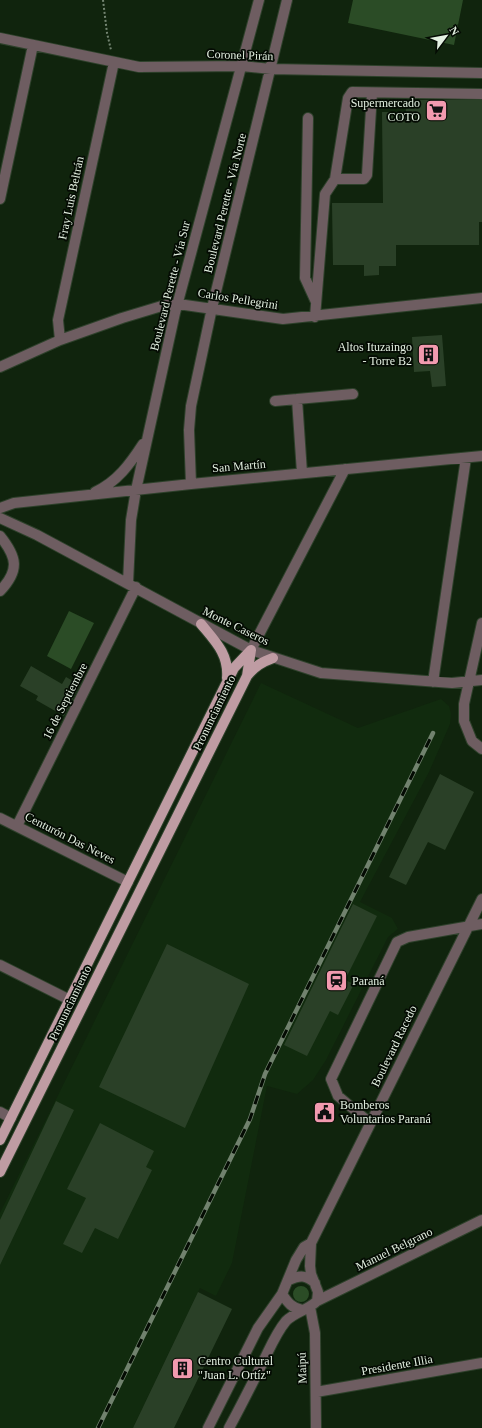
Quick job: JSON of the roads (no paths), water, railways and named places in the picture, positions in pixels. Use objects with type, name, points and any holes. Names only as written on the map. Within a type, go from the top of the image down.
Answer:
[{"type":"main road","points":[[200,624],[226,658],[228,670],[227,682]]},
{"type":"main road","name":"Pronunciamiento","points":[[0,1172],[247,676],[251,650]]},
{"type":"main road","name":"Pronunciamiento","points":[[0,1140],[234,668],[251,650]]},
{"type":"main road","points":[[247,676],[263,661],[273,658]]},
{"type":"street","name":"Boulevard Perette - Vía Sur","points":[[132,585],[131,520],[136,490],[178,304],[259,0]]},
{"type":"street","name":"Boulevard Perette - Vía Norte","points":[[190,484],[189,420],[191,406],[212,308],[287,0]]},
{"type":"street","name":"Coronel Pirán","points":[[0,38],[150,68],[242,66],[271,69],[482,73]]},
{"type":"street","points":[[0,199],[33,45]]},
{"type":"street","name":"Fray Luis Beltrán","points":[[60,340],[58,320],[114,62]]},
{"type":"street","points":[[315,317],[325,194],[335,179],[348,98],[352,92],[482,94]]},
{"type":"street","points":[[335,179],[364,179],[366,175],[372,92]]},
{"type":"street","points":[[308,118],[305,278],[316,302]]},
{"type":"street","name":"Carlos Pellegrini","points":[[0,367],[60,340],[165,305],[178,304],[212,308],[283,319],[315,317],[482,298]]},
{"type":"street","points":[[275,401],[353,394]]},
{"type":"street","points":[[297,399],[302,473]]},
{"type":"street","points":[[88,495],[113,481],[132,461],[148,437]]},
{"type":"street","name":"San Martín","points":[[0,508],[14,503],[88,495],[482,456]]},
{"type":"street","points":[[433,682],[466,458]]},
{"type":"street","points":[[251,650],[345,469]]},
{"type":"street","name":"Monte Caseros","points":[[0,518],[37,535],[132,585],[200,624],[251,650],[273,658],[321,673],[452,683],[482,680]]},
{"type":"street","points":[[0,536],[10,549],[15,567],[9,580],[0,591]]},
{"type":"street","name":"16 de Septiembre","points":[[17,826],[132,585]]},
{"type":"street","points":[[482,623],[464,704],[464,721],[472,741],[482,749]]},
{"type":"street","name":"Centurón Das Neves","points":[[0,818],[128,882]]},
{"type":"street","name":"Boulevard Racedo","points":[[310,1306],[318,1292],[310,1266],[310,1243],[482,899]]},
{"type":"street","points":[[370,1123],[338,1096],[331,1079],[397,942],[408,937],[482,924]]},
{"type":"street","points":[[0,965],[70,1000]]},
{"type":"street","points":[[0,1112],[11,1118]]},
{"type":"street","name":"Manuel Belgrano","points":[[310,1306],[482,1220]]},
{"type":"street","name":"Boulevard Racedo","points":[[208,1428],[258,1328],[282,1294],[296,1260],[304,1247],[310,1243]]},
{"type":"street","points":[[289,1280],[303,1276],[309,1278],[315,1283]]},
{"type":"street","points":[[282,1294],[287,1303],[294,1308],[310,1306]]},
{"type":"street","points":[[229,1428],[276,1337],[292,1316],[310,1306]]},
{"type":"street","name":"Maipú","points":[[310,1306],[314,1333],[316,1428]]},
{"type":"street","name":"Presidente Illia","points":[[316,1392],[482,1363]]},
{"type":"railway","points":[[98,1428],[250,1119],[265,1074],[433,733]]},
{"type":"place","name":"Supermercado COTO","points":[[436,110]]},
{"type":"place","name":"Altos Ituzaingo - Torre B2","points":[[428,354]]},
{"type":"place","name":"Paraná","points":[[337,981]]},
{"type":"place","name":"Bomberos Voluntarios Paraná","points":[[325,1112]]},
{"type":"place","name":"Centro Cultural \"Juan L. Ortíz\"","points":[[182,1368]]}]
